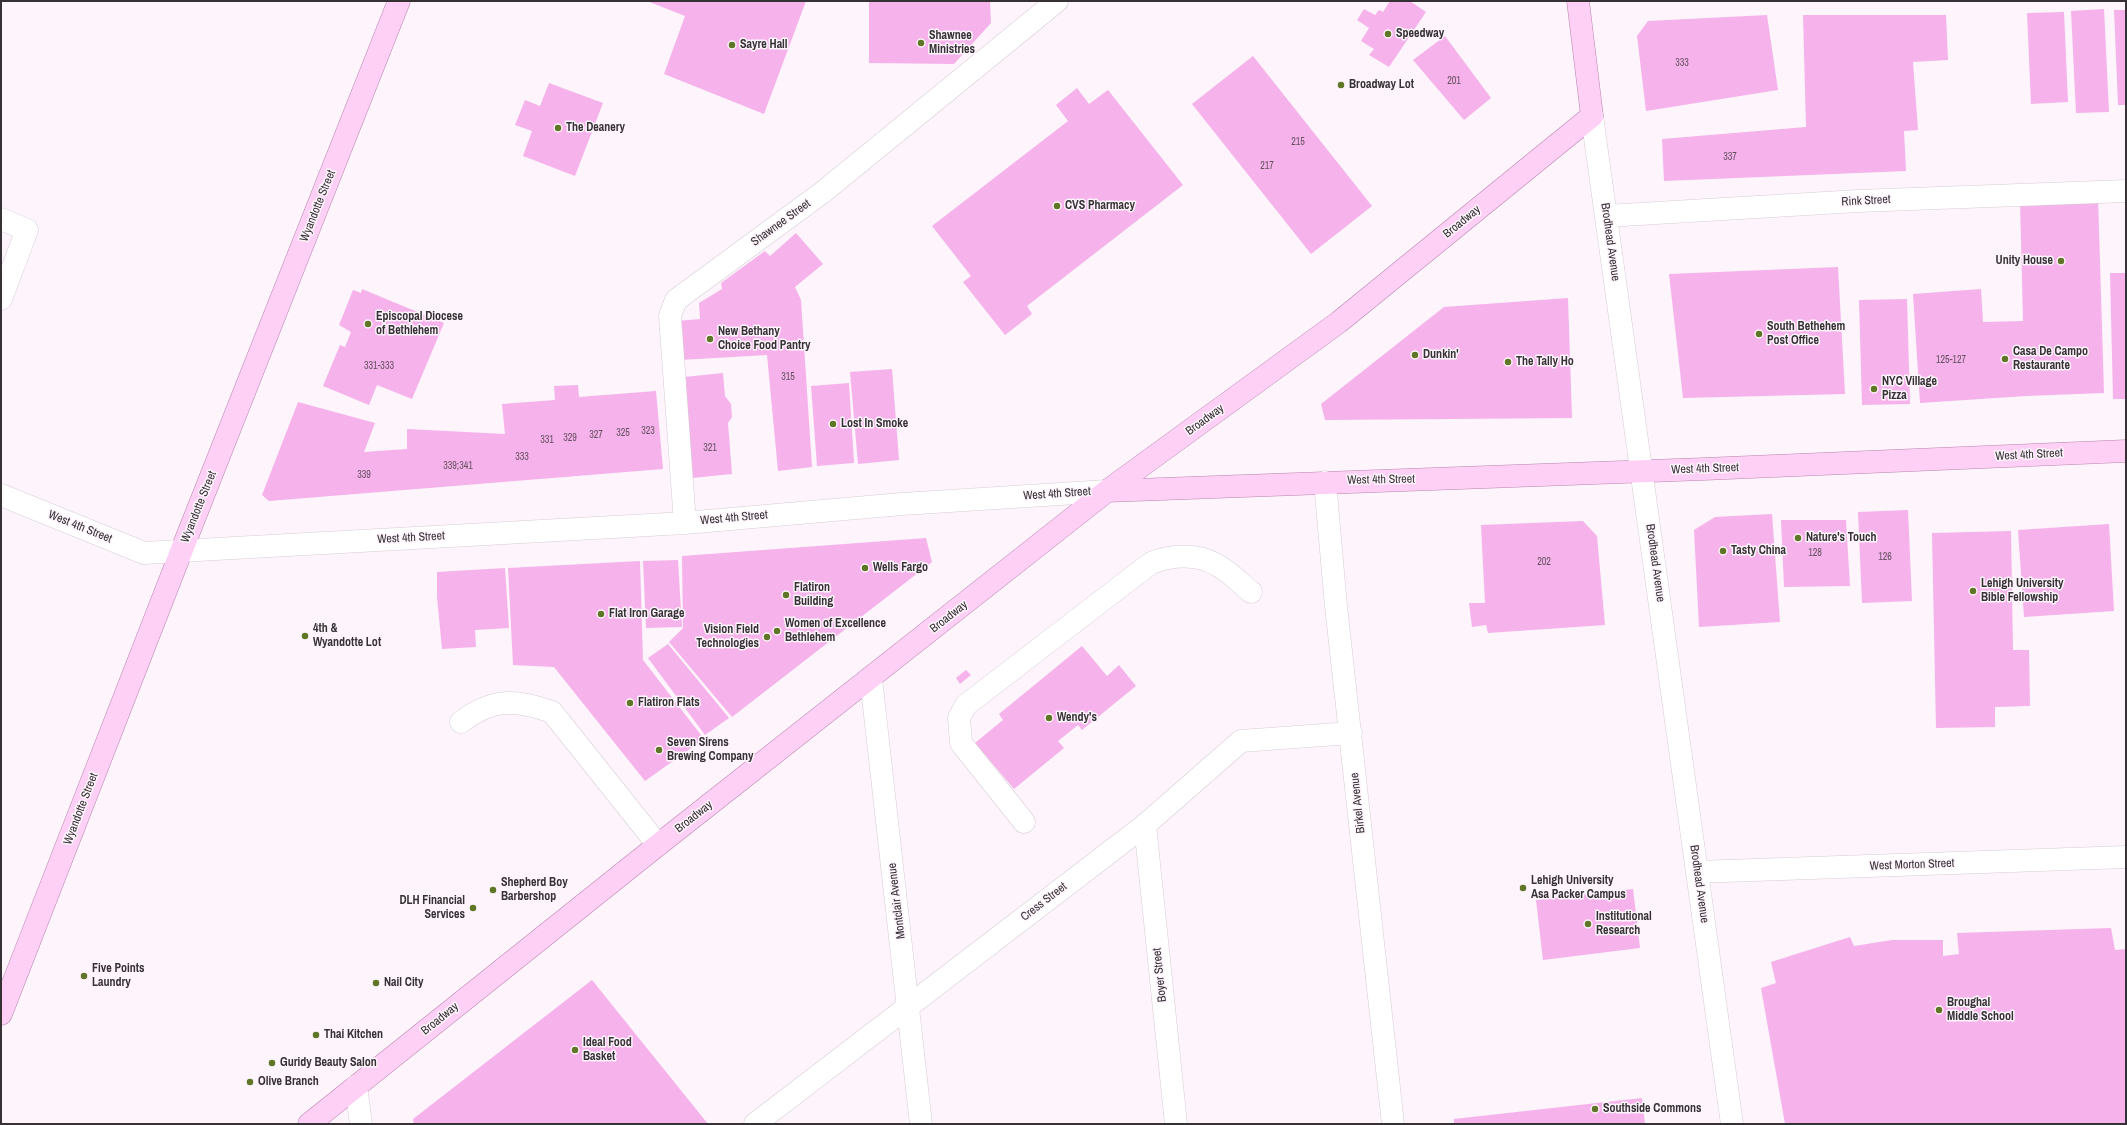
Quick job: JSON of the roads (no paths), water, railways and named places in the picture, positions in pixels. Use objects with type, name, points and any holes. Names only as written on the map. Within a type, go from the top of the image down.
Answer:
[{"type":"main road","name":"Wyandotte Street","points":[[1,1014],[181,552],[399,1]]},
{"type":"main road","name":"Brodhead Avenue","points":[[1578,1],[1592,116]]},
{"type":"main road","name":"Broadway","points":[[309,1124],[658,845],[871,679],[1107,491],[1339,322],[1592,116]]},
{"type":"main road","name":"West 4th Street","points":[[1107,491],[2126,451]]},
{"type":"street","name":"Shawnee Street","points":[[685,523],[670,316],[676,300],[823,192],[1057,1]]},
{"type":"street","name":"Brodhead Avenue","points":[[1592,116],[1732,1124]]},
{"type":"street","name":"Rink Street","points":[[1606,216],[1858,201],[2126,191]]},
{"type":"street","points":[[1,220],[27,230],[1,300]]},
{"type":"street","name":"Birkel Avenue","points":[[1324,482],[1336,606],[1393,1124]]},
{"type":"street","name":"West 4th Street","points":[[1,495],[144,553],[685,523],[902,504],[1107,491]]},
{"type":"street","points":[[1024,822],[961,743],[959,718],[966,705],[1151,563],[1165,558],[1180,556],[1200,558],[1217,564],[1250,592]]},
{"type":"street","name":"Montclair Avenue","points":[[871,679],[921,1124]]},
{"type":"street","points":[[461,722],[477,710],[502,703],[529,703],[552,712],[658,845]]},
{"type":"street","name":"Cress Street","points":[[755,1124],[1145,825],[1241,742],[1351,733]]},
{"type":"street","name":"Boyer Street","points":[[1145,825],[1176,1124]]},
{"type":"street","name":"West Morton Street","points":[[1697,872],[2126,857]]},
{"type":"street","points":[[356,1086],[361,1124]]},
{"type":"place","name":"Speedway","points":[[1388,34]]},
{"type":"place","name":"Shawnee Ministries","points":[[921,43]]},
{"type":"place","name":"Sayre Hall","points":[[732,45]]},
{"type":"place","name":"Broadway Lot","points":[[1341,85]]},
{"type":"place","name":"The Deanery","points":[[558,128]]},
{"type":"place","name":"CVS Pharmacy","points":[[1057,206]]},
{"type":"place","name":"Unity House","points":[[2061,261]]},
{"type":"place","name":"Episcopal Diocese of Bethlehem","points":[[368,324]]},
{"type":"place","name":"South Bethehem Post Office","points":[[1759,334]]},
{"type":"place","name":"New Bethany Choice Food Pantry","points":[[710,339]]},
{"type":"place","name":"Dunkin'","points":[[1415,355]]},
{"type":"place","name":"Casa De Campo Restaurante","points":[[2005,359]]},
{"type":"place","name":"The Tally Ho","points":[[1508,362]]},
{"type":"place","name":"NYC Village Pizza","points":[[1874,389]]},
{"type":"place","name":"Lost In Smoke","points":[[833,424]]},
{"type":"place","name":"Nature's Touch","points":[[1798,538]]},
{"type":"place","name":"Tasty China","points":[[1723,551]]},
{"type":"place","name":"Wells Fargo","points":[[865,568]]},
{"type":"place","name":"Lehigh University Bible Fellowship","points":[[1973,591]]},
{"type":"place","name":"Flatiron Building","points":[[786,595]]},
{"type":"place","name":"Flat Iron Garage","points":[[601,614]]},
{"type":"place","name":"Women of Excellence Bethlehem","points":[[777,631]]},
{"type":"place","name":"4th & Wyandotte Lot","points":[[305,636]]},
{"type":"place","name":"Vision Field Technologies","points":[[767,637]]},
{"type":"place","name":"Flatiron Flats","points":[[630,703]]},
{"type":"place","name":"Wendy's","points":[[1049,718]]},
{"type":"place","name":"Seven Sirens Brewing Company","points":[[659,750]]},
{"type":"place","name":"Lehigh University Asa Packer Campus","points":[[1523,888]]},
{"type":"place","name":"Shepherd Boy Barbershop","points":[[493,890]]},
{"type":"place","name":"DLH Financial Services","points":[[473,908]]},
{"type":"place","name":"Institutional Research","points":[[1588,924]]},
{"type":"place","name":"Five Points Laundry","points":[[84,976]]},
{"type":"place","name":"Nail City","points":[[376,983]]},
{"type":"place","name":"Broughal Middle School","points":[[1939,1010]]},
{"type":"place","name":"Thai Kitchen","points":[[316,1035]]},
{"type":"place","name":"Ideal Food Basket","points":[[575,1050]]},
{"type":"place","name":"Guridy Beauty Salon","points":[[272,1063]]},
{"type":"place","name":"Olive Branch","points":[[250,1082]]},
{"type":"place","name":"Southside Commons","points":[[1595,1109]]}]
